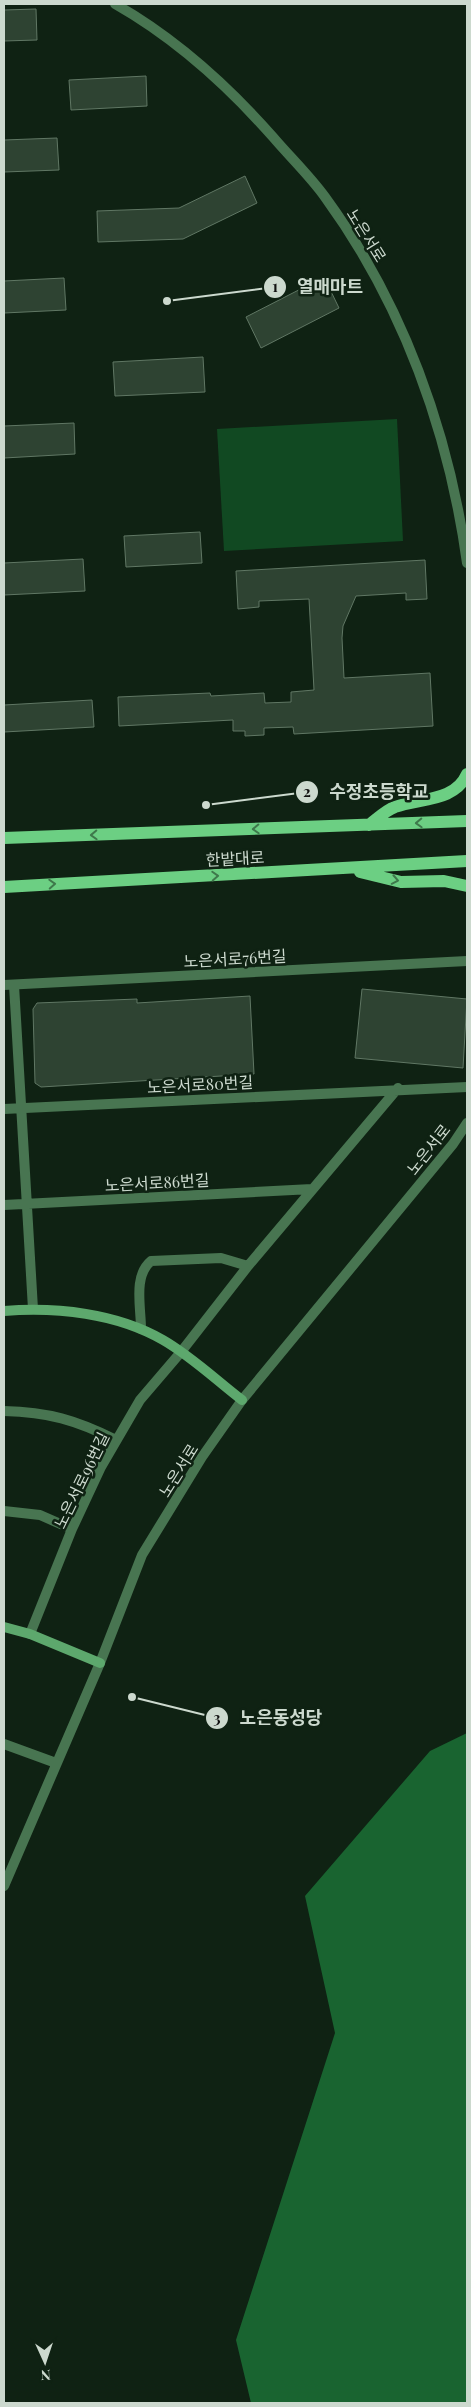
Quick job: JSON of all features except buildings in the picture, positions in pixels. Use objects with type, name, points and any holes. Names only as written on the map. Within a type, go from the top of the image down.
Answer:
[{"type":"main road","points":[[369,825],[392,807],[440,797],[454,791],[464,781],[467,774]]},
{"type":"main road","name":"한밭대로","points":[[4,838],[467,821]]},
{"type":"main road","name":"한밭대로","points":[[4,887],[348,869],[467,860]]},
{"type":"main road","points":[[348,869],[401,882],[444,881],[467,886]]},
{"type":"street","name":"노은서로","points":[[115,4],[185,53],[241,100],[325,196],[368,263],[404,335],[432,407],[461,519],[467,563]]},
{"type":"street","name":"노은서로76번길","points":[[9,985],[467,961]]},
{"type":"street","points":[[9,985],[21,1108],[25,1204],[33,1309]]},
{"type":"street","name":"노은서로80번길","points":[[4,1109],[398,1088],[467,1087]]},
{"type":"street","points":[[181,1352],[312,1188],[398,1088]]},
{"type":"street","name":"노은서로","points":[[4,1886],[100,1663],[142,1556],[202,1457],[242,1400],[447,1151],[467,1123]]},
{"type":"street","name":"노은서로86번길","points":[[4,1205],[312,1188]]},
{"type":"street","points":[[141,1329],[140,1275],[143,1267],[151,1261],[221,1258],[248,1266]]},
{"type":"street","points":[[4,1310],[33,1309],[106,1318],[141,1329],[181,1352],[242,1400]]},
{"type":"street","name":"노은서로96번길","points":[[30,1634],[72,1529],[100,1467],[140,1400],[181,1352]]},
{"type":"street","points":[[4,1411],[26,1412],[64,1418],[86,1424],[116,1440]]},
{"type":"street","points":[[4,1511],[40,1515],[72,1529]]},
{"type":"street","points":[[4,1627],[30,1634],[100,1663]]},
{"type":"street","points":[[4,1744],[56,1763]]},
{"type":"green space","points":[[397,419],[403,541],[224,551],[217,429]]},
{"type":"green space","points":[[467,1733],[467,2403],[251,2403],[236,2340],[335,2033],[305,1896],[430,1751]]},
{"type":"place","name":"열매마트","points":[[167,301]]},
{"type":"place","name":"수정초등학교","points":[[206,805]]},
{"type":"place","name":"노은동성당","points":[[132,1697]]}]
